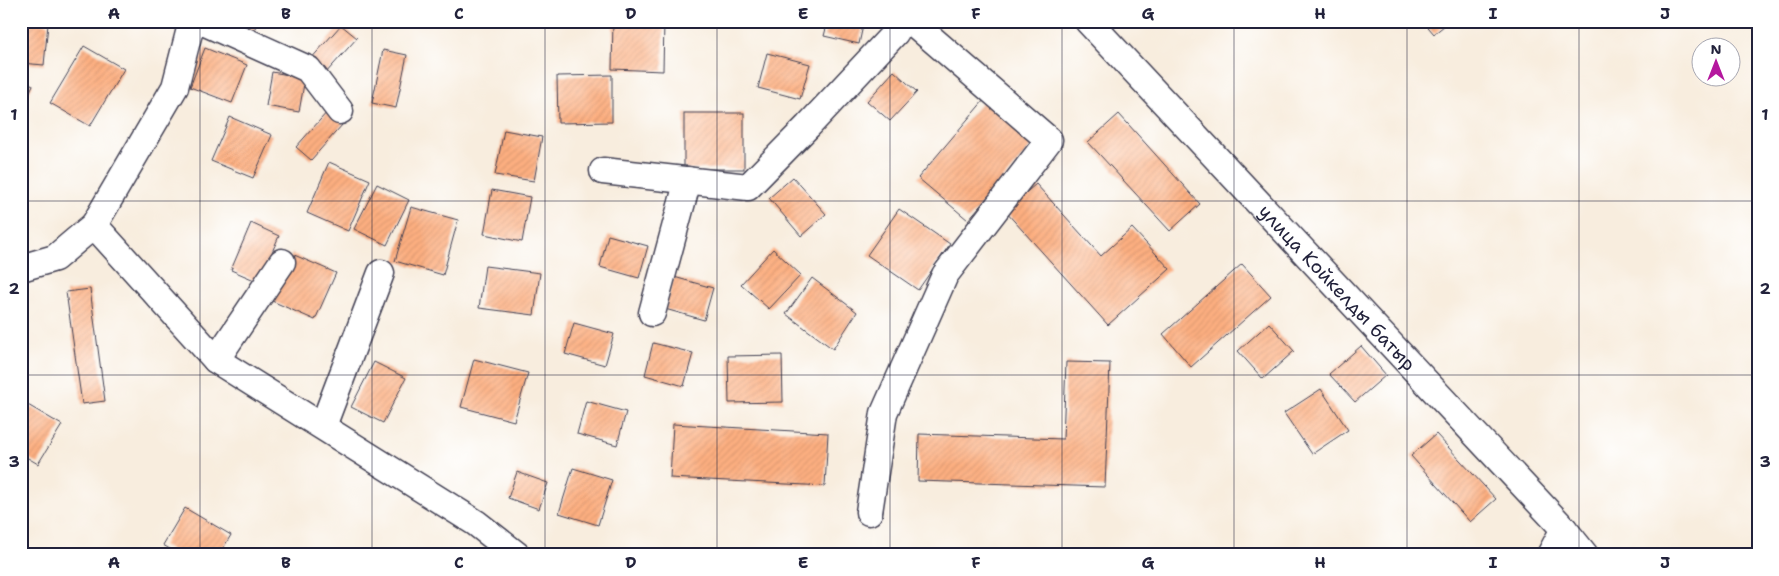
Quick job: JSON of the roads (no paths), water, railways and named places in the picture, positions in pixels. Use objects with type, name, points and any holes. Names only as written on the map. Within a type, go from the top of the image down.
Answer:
[{"type":"street","points":[[21,268],[55,258],[94,225],[175,87],[192,21]]},
{"type":"street","points":[[201,21],[308,69],[340,111]]},
{"type":"street","points":[[603,171],[748,187],[896,32],[898,21]]},
{"type":"street","points":[[869,512],[884,413],[945,275],[1049,140],[911,21]]},
{"type":"street","name":"улица Койкелды батыр","points":[[1088,21],[1564,529],[1585,555]]},
{"type":"street","points":[[652,313],[688,180]]},
{"type":"street","points":[[94,225],[216,360],[476,524],[517,555]]},
{"type":"street","points":[[216,360],[282,262]]},
{"type":"street","points":[[323,426],[381,273]]},
{"type":"street","points":[[1550,555],[1564,529]]}]
